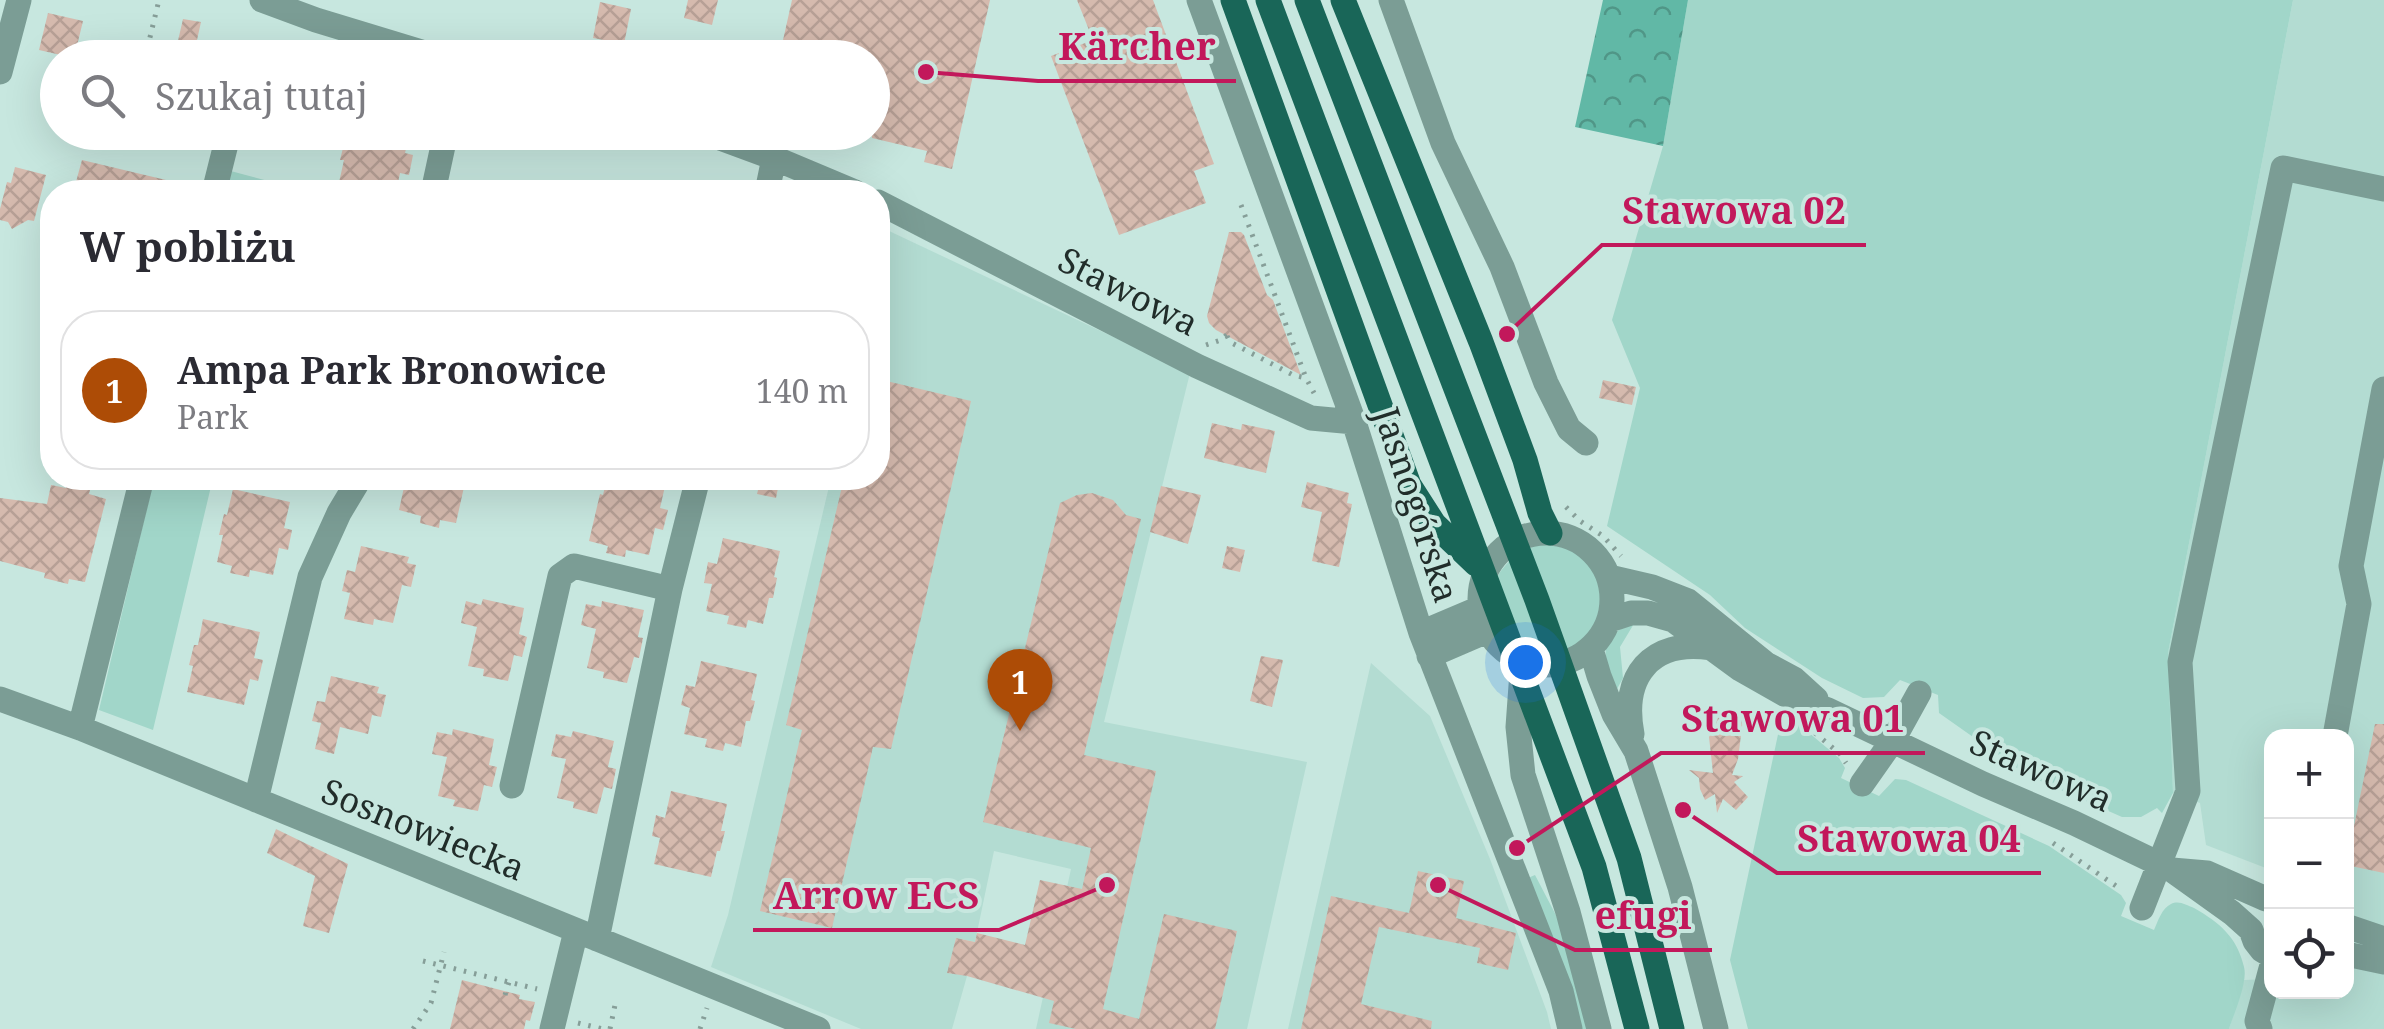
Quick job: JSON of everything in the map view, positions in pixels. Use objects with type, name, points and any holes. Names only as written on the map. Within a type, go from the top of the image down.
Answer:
[{"type":"main road","points":[[1233,0],[1409,485],[1434,524],[1485,572]]},
{"type":"main road","name":"Jasnogórska","points":[[1268,0],[1594,866],[1637,1029]]},
{"type":"main road","points":[[1307,0],[1538,600],[1600,774],[1629,858],[1672,1029]]},
{"type":"main road","points":[[1344,0],[1481,342],[1550,533]]},
{"type":"street","points":[[0,72],[19,0]]},
{"type":"street","points":[[262,0],[382,40]]},
{"type":"street","name":"Jasnogórska","points":[[1200,0],[1354,422],[1425,644],[1560,991],[1570,1029]]},
{"type":"street","points":[[1391,0],[1444,143],[1502,267],[1546,383],[1569,430],[1586,443]]},
{"type":"street","points":[[217,180],[224,150]]},
{"type":"street","points":[[436,180],[442,150]]},
{"type":"street","points":[[752,150],[826,180]]},
{"type":"street","points":[[769,180],[774,158]]},
{"type":"street","points":[[2135,903],[2166,867],[2188,791],[2180,662],[2283,168],[2384,188]]},
{"type":"street","name":"Stawowa","points":[[890,208],[1197,366],[1312,418],[1354,422]]},
{"type":"street","points":[[2337,729],[2359,604],[2351,566],[2384,390]]},
{"type":"street","points":[[80,728],[139,490]]},
{"type":"street","points":[[256,800],[310,577],[353,490]]},
{"type":"street","points":[[559,1024],[587,935],[695,490]]},
{"type":"street","points":[[1550,533],[1574,538],[1618,570],[1610,620],[1599,641],[1576,659],[1541,666],[1508,654],[1474,617],[1480,585],[1496,555],[1511,542],[1530,534],[1550,533]]},
{"type":"street","points":[[512,786],[560,576],[574,566],[670,589]]},
{"type":"street","name":"Stawowa","points":[[1618,570],[1688,601],[1766,664],[1794,679],[1828,710]]},
{"type":"street","name":"Stawowa","points":[[1610,620],[1648,613],[1673,620],[1740,669],[1784,694],[1828,710],[2166,867],[2251,930]]},
{"type":"street","points":[[1425,644],[1474,617]]},
{"type":"street","points":[[1711,648],[1680,646],[1643,667],[1632,686],[1629,717],[1636,751],[1680,887],[1716,1029]]},
{"type":"street","points":[[1591,648],[1614,714],[1636,751]]},
{"type":"street","points":[[1524,662],[1518,727],[1524,775],[1568,912],[1599,1029]]},
{"type":"street","points":[[1862,784],[1919,693]]},
{"type":"street","name":"Sosnowiecka","points":[[0,699],[80,728],[818,1029]]},
{"type":"street","name":"Stawowa","points":[[2166,867],[2208,873],[2264,896]]},
{"type":"street","name":"Stawowa","points":[[2264,902],[2252,918],[2251,930],[2264,951]]},
{"type":"street","points":[[2354,929],[2384,940]]},
{"type":"street","points":[[2354,956],[2384,962]]},
{"type":"street","points":[[2258,1026],[2264,999]]},
{"type":"path","points":[[150,40],[159,0]]},
{"type":"path","points":[[1241,205],[1315,395]]},
{"type":"path","points":[[1272,314],[1280,310]]},
{"type":"path","points":[[1227,335],[1230,342],[1306,378]]},
{"type":"path","points":[[1561,500],[1602,536],[1618,570]]},
{"type":"path","points":[[1432,549],[1474,617]]},
{"type":"path","points":[[2051,842],[2124,891],[2135,903]]},
{"type":"path","points":[[413,1029],[431,1003],[444,952]]},
{"type":"path","points":[[423,962],[540,990],[545,996]]},
{"type":"path","points":[[506,996],[508,982]]},
{"type":"path","points":[[700,1029],[709,1002]]},
{"type":"path","points":[[559,1024],[607,1029],[615,1005]]},
{"type":"shaded area","points":[[1688,0],[2293,0],[2168,653],[2173,793],[2162,813],[2157,808],[2141,817],[2122,817],[2027,775],[1939,713],[1938,695],[1900,680],[1884,697],[1863,698],[1822,678],[1745,628],[1710,595],[1607,526],[1640,388],[1612,320],[1663,146]]},
{"type":"shaded area","points":[[2293,0],[2384,0],[2384,1029],[2229,1029],[2244,980],[2264,979],[2264,999],[2354,999],[2354,729],[2264,729],[2264,867],[2206,845],[2200,803],[2173,793],[2168,653]]},
{"type":"shaded area","points":[[227,170],[264,180],[225,180]]},
{"type":"shaded area","points":[[890,231],[1190,373],[1104,722],[1307,762],[1247,1029],[1036,1029],[1071,869],[994,851],[975,942],[956,938],[948,972],[967,976],[952,1029],[861,1029],[711,967],[728,915],[828,490],[890,490]]},
{"type":"shaded area","points":[[151,490],[210,490],[153,730],[99,710]]},
{"type":"shaded area","points":[[1540,544],[1572,549],[1592,565],[1601,588],[1600,612],[1589,634],[1571,649],[1546,654],[1516,643],[1496,579],[1514,557]]},
{"type":"shaded area","points":[[1635,622],[1620,647],[1623,678],[1617,689],[1606,658],[1608,642]]},
{"type":"shaded area","points":[[1371,663],[1430,716],[1490,859],[1551,1029],[1288,1029]]},
{"type":"shaded area","points":[[1783,711],[1839,758],[1845,768],[1841,778],[1879,796],[1895,779],[1906,780],[2049,846],[2121,895],[2126,903],[2121,916],[2154,930],[2165,908],[2182,903],[2212,919],[2232,939],[2245,973],[2229,1029],[1748,1029],[1730,960]]},
{"type":"shaded area","points":[[1535,875],[1559,921],[1587,1029],[1579,1029],[1528,878]]},
{"type":"green space","points":[[1603,0],[1688,0],[1663,146],[1575,127]]},
{"type":"building","points":[[688,0],[718,0],[712,25],[684,18]]},
{"type":"building","points":[[792,0],[990,0],[952,169],[924,162],[927,151],[890,142],[890,40],[783,40]]},
{"type":"building","points":[[1077,0],[1153,0],[1214,164],[1194,171],[1206,203],[1119,235],[1051,56],[1093,40]]},
{"type":"building","points":[[600,2],[631,9],[625,40],[593,38]]},
{"type":"building","points":[[48,13],[83,21],[78,40],[41,40]]},
{"type":"building","points":[[183,19],[201,22],[197,40],[178,40]]},
{"type":"building","points":[[342,150],[406,150],[413,155],[409,175],[400,173],[399,180],[340,180],[344,160],[340,160]]},
{"type":"building","points":[[82,160],[166,180],[76,180]]},
{"type":"building","points":[[15,167],[46,175],[45,180],[40,180],[34,221],[12,229],[8,222],[0,220],[7,182],[11,183]]},
{"type":"building","points":[[1229,232],[1244,235],[1301,375],[1209,323],[1207,316]]},
{"type":"building","points":[[1603,380],[1636,387],[1632,405],[1599,398]]},
{"type":"building","points":[[890,382],[971,401],[891,749],[873,747],[832,928],[760,911],[802,730],[786,725],[841,490],[890,490]]},
{"type":"building","points":[[1212,423],[1241,430],[1242,424],[1275,431],[1266,473],[1204,458]]},
{"type":"building","points":[[1307,482],[1349,493],[1347,503],[1352,504],[1339,567],[1312,561],[1322,512],[1301,507]]},
{"type":"building","points":[[1161,486],[1201,495],[1188,544],[1150,532]]},
{"type":"building","points":[[50,490],[90,490],[89,494],[106,499],[85,582],[69,579],[68,584],[44,578],[45,573],[0,561],[0,498],[47,504]]},
{"type":"building","points":[[233,490],[290,502],[284,528],[292,530],[288,550],[279,548],[273,575],[250,570],[249,577],[230,573],[232,566],[217,562],[223,535],[219,535],[224,514],[227,515]]},
{"type":"building","points":[[403,490],[463,490],[456,523],[440,520],[439,528],[420,523],[421,516],[399,510]]},
{"type":"building","points":[[604,490],[664,490],[660,508],[668,510],[663,530],[655,528],[649,555],[626,550],[625,557],[606,553],[608,546],[589,541],[600,494]]},
{"type":"building","points":[[758,490],[778,490],[776,498],[757,494]]},
{"type":"building","points":[[1092,493],[1113,500],[1126,515],[1141,519],[1084,755],[1156,771],[1103,1009],[1139,1019],[1164,914],[1237,931],[1215,1029],[1076,1029],[1049,1023],[1054,1001],[947,973],[956,938],[975,942],[977,933],[1025,945],[1040,880],[1082,889],[1091,848],[983,822],[1060,503]]},
{"type":"building","points":[[723,538],[780,551],[773,598],[769,598],[763,624],[748,620],[746,628],[727,624],[729,616],[706,611],[712,584],[704,583],[708,562],[717,564]]},
{"type":"building","points":[[361,546],[409,557],[407,563],[416,565],[411,587],[402,585],[393,623],[374,619],[373,625],[344,619],[350,593],[342,591],[347,570],[355,572]]},
{"type":"building","points":[[1227,546],[1245,550],[1240,572],[1222,568]]},
{"type":"building","points":[[483,599],[524,608],[519,634],[527,637],[522,657],[514,655],[508,681],[483,676],[484,669],[468,666],[477,627],[461,623],[466,601],[481,605]]},
{"type":"building","points":[[602,601],[644,610],[638,637],[643,638],[639,658],[634,657],[627,683],[603,678],[604,672],[587,668],[596,629],[581,625],[586,604],[601,607]]},
{"type":"building","points":[[203,619],[260,632],[254,658],[263,660],[258,681],[250,679],[244,705],[187,692],[193,666],[189,665]]},
{"type":"building","points":[[1261,656],[1283,660],[1272,707],[1250,701]]},
{"type":"building","points":[[701,661],[757,674],[751,700],[755,701],[741,747],[725,743],[723,751],[705,747],[707,739],[684,734],[690,708],[681,705],[686,685],[695,687]]},
{"type":"building","points":[[331,676],[379,687],[377,693],[386,695],[381,717],[372,715],[368,734],[340,727],[334,754],[315,749],[321,723],[312,721],[317,701],[325,702]]},
{"type":"building","points":[[1719,716],[1743,719],[1732,775],[1743,776],[1734,782],[1748,797],[1736,810],[1723,799],[1717,813],[1715,794],[1705,800],[1699,778],[1689,770],[1713,773],[1709,737]]},
{"type":"building","points":[[2375,724],[2384,724],[2384,873],[2354,867],[2354,826]]},
{"type":"building","points":[[453,729],[494,739],[489,765],[497,767],[492,787],[484,785],[478,811],[453,806],[455,800],[438,796],[447,757],[432,754],[437,732],[452,735]]},
{"type":"building","points":[[573,731],[614,741],[608,767],[616,769],[612,789],[604,787],[597,814],[573,808],[574,802],[557,798],[566,759],[551,756],[556,734],[571,737]]},
{"type":"building","points":[[671,791],[727,804],[721,831],[725,831],[711,877],[654,864],[660,838],[652,836],[656,815],[665,818]]},
{"type":"building","points":[[276,829],[348,864],[329,933],[303,926],[315,876],[267,853]]},
{"type":"building","points":[[1418,871],[1464,881],[1456,918],[1516,933],[1508,970],[1477,963],[1480,948],[1379,927],[1361,1004],[1432,1021],[1431,1029],[1301,1029],[1331,896],[1409,913]]},
{"type":"building","points":[[462,980],[535,1002],[530,1021],[526,1020],[524,1029],[450,1029]]},
{"type":"place","name":"Kärcher","points":[[926,72]]},
{"type":"place","name":"Stawowa 02","points":[[1507,334]]},
{"type":"place","name":"Ampa Park Bronowice","points":[[1020,731]]},
{"type":"place","name":"Stawowa 04","points":[[1683,810]]},
{"type":"place","name":"Stawowa 01","points":[[1517,848]]},
{"type":"place","name":"Arrow ECS","points":[[1107,885]]},
{"type":"place","name":"efugi","points":[[1438,885]]}]
